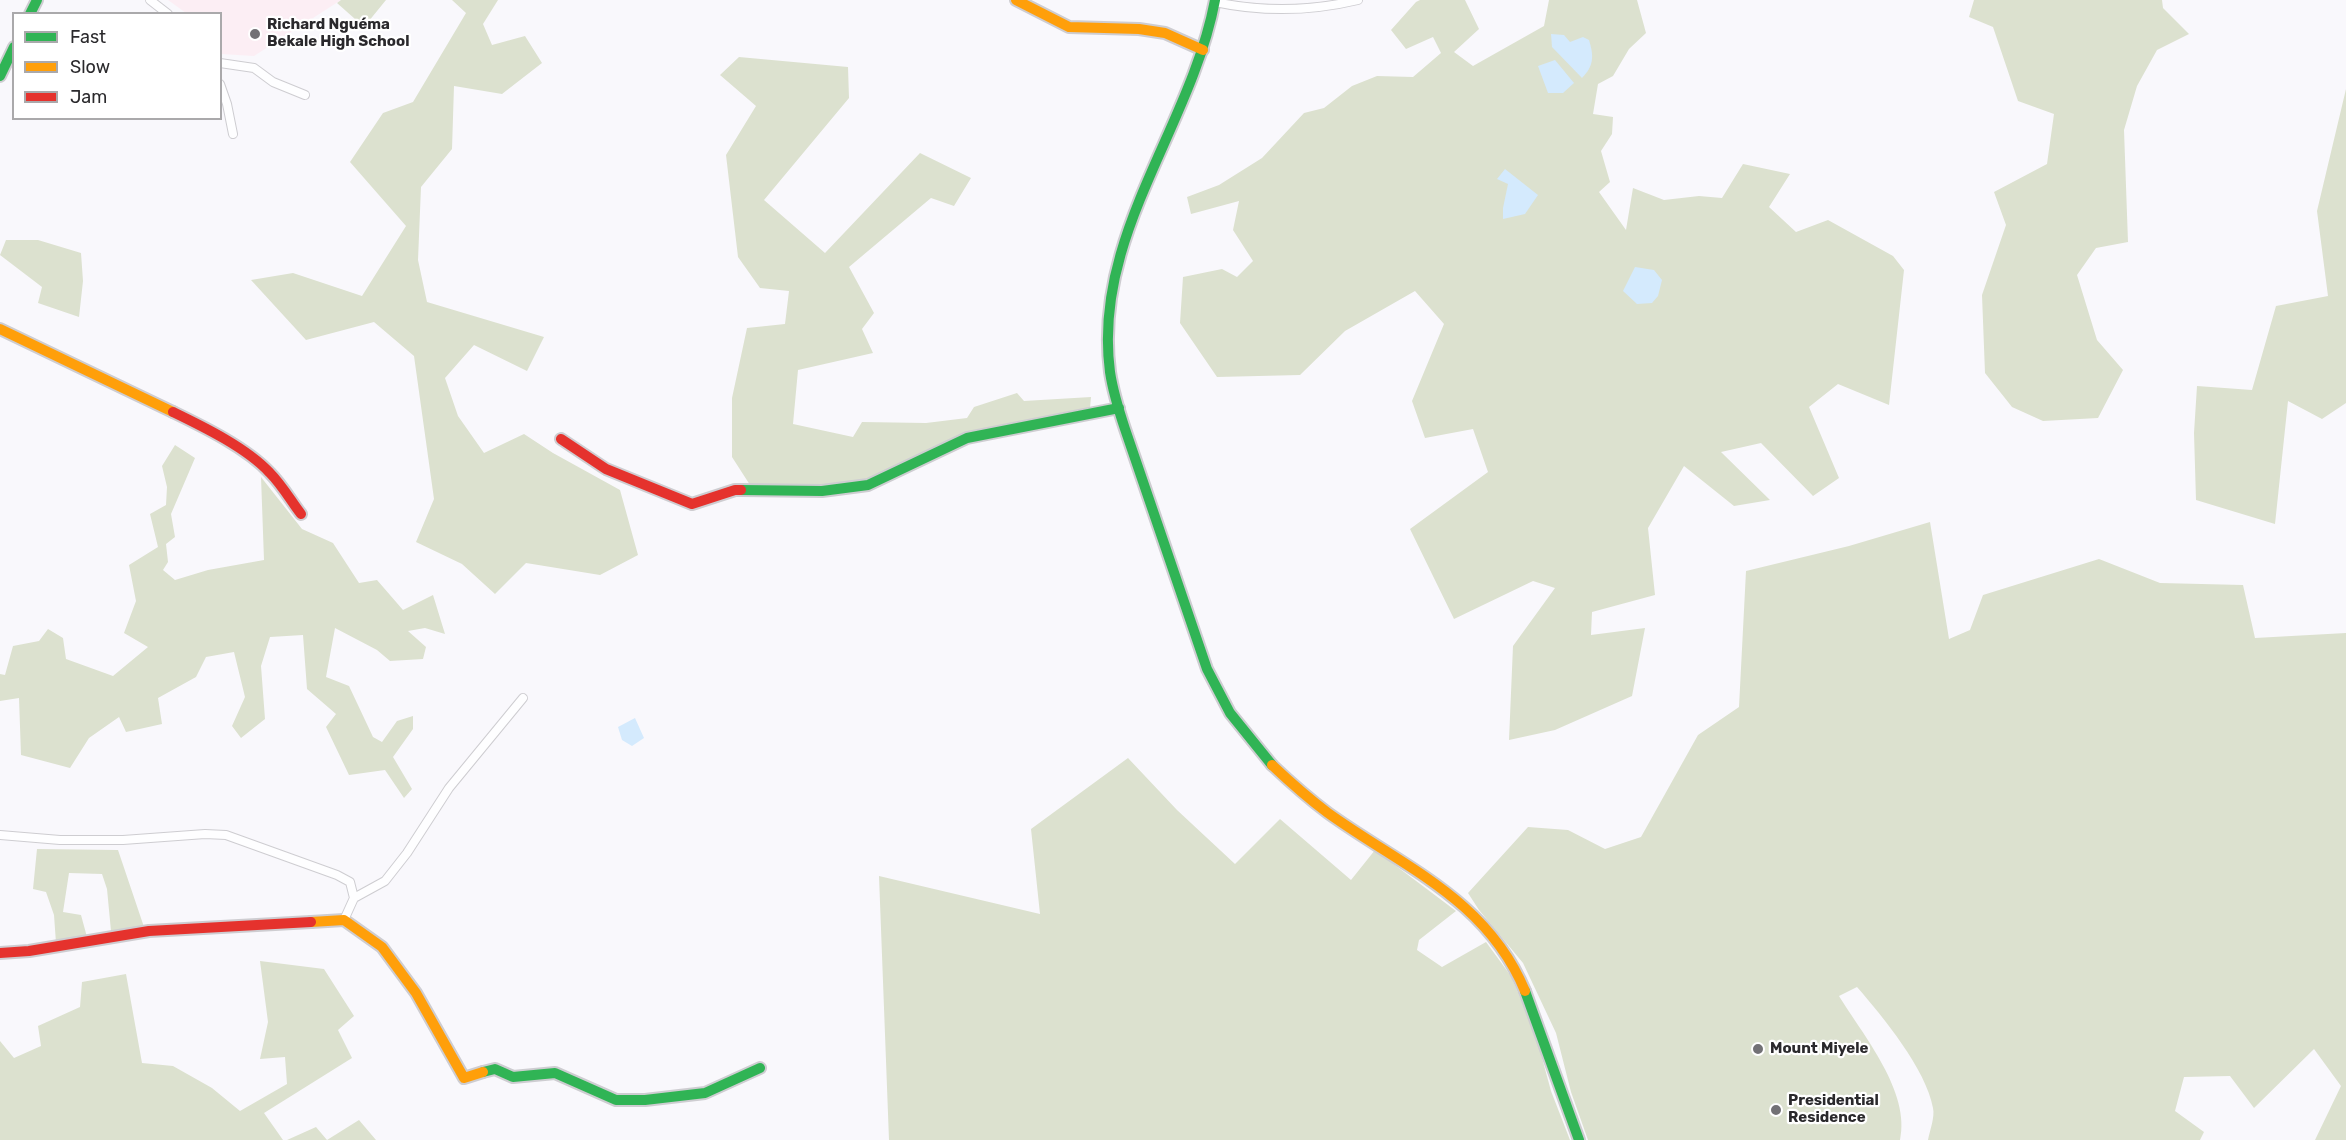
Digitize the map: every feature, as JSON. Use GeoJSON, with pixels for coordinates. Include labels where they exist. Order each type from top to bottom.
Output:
{"type":"FeatureCollection","features":[{"type":"Feature","properties":{"kind":"street"},"geometry":{"type":"LineString","coordinates":[[150,0],[165,12]]}},
{"type":"Feature","properties":{"kind":"street"},"geometry":{"type":"LineString","coordinates":[[1016,0],[1069,27],[1139,29],[1165,33],[1203,50]]}},
{"type":"Feature","properties":{"kind":"street"},"geometry":{"type":"LineString","coordinates":[[1358,0],[1338,5],[1297,9],[1238,7],[1215,1],[1203,50],[1118,255],[1111,288],[1110,369],[1119,408],[1209,674],[1223,701],[1238,725],[1282,774],[1304,794],[1333,816],[1454,896],[1496,939],[1526,989],[1538,1018],[1569,1118],[1579,1140]]}},
{"type":"Feature","properties":{"kind":"street"},"geometry":{"type":"LineString","coordinates":[[0,76],[12,51]]}},
{"type":"Feature","properties":{"kind":"street"},"geometry":{"type":"LineString","coordinates":[[222,63],[254,68],[273,82],[305,94]]}},
{"type":"Feature","properties":{"kind":"street"},"geometry":{"type":"LineString","coordinates":[[222,90],[233,134]]}},
{"type":"Feature","properties":{"kind":"street"},"geometry":{"type":"LineString","coordinates":[[0,329],[210,429],[270,474],[301,514]]}},
{"type":"Feature","properties":{"kind":"street"},"geometry":{"type":"LineString","coordinates":[[561,439],[606,469],[692,504],[735,490],[822,491],[868,485],[967,438],[1119,408]]}},
{"type":"Feature","properties":{"kind":"street"},"geometry":{"type":"LineString","coordinates":[[344,920],[354,898],[385,881],[407,853],[449,788],[523,698]]}},
{"type":"Feature","properties":{"kind":"street"},"geometry":{"type":"LineString","coordinates":[[0,835],[60,840],[123,840],[205,834],[226,835],[337,875],[350,882],[354,898]]}},
{"type":"Feature","properties":{"kind":"street"},"geometry":{"type":"LineString","coordinates":[[0,953],[30,951],[149,931],[344,920],[362,930],[382,947],[408,982],[464,1078],[495,1069],[513,1077],[555,1073],[616,1100],[645,1100],[705,1093],[760,1068]]}},
{"type":"Feature","properties":{"kind":"shaded area","name":"Richard Nguéma Bekale High School"},"geometry":{"type":"Polygon","coordinates":[[[168,0],[341,0],[254,56],[222,54],[222,12],[185,12],[168,0]]]}},
{"type":"Feature","properties":{"kind":"green space"},"geometry":{"type":"Polygon","coordinates":[[[341,0],[386,0],[364,27],[337,3],[341,0]]]}},
{"type":"Feature","properties":{"kind":"green space"},"geometry":{"type":"Polygon","coordinates":[[[452,0],[498,0],[483,24],[492,45],[525,36],[542,63],[502,94],[454,86],[452,149],[421,187],[418,260],[427,302],[544,337],[527,371],[474,345],[445,378],[458,416],[484,453],[524,434],[620,490],[638,555],[600,575],[526,563],[495,594],[462,564],[416,542],[434,499],[414,356],[374,322],[306,340],[251,280],[293,273],[362,296],[406,226],[350,162],[383,113],[413,102],[466,13],[452,0]]]}},
{"type":"Feature","properties":{"kind":"green space"},"geometry":{"type":"Polygon","coordinates":[[[1420,0],[1465,0],[1479,29],[1454,52],[1473,66],[1544,26],[1549,0],[1637,0],[1646,33],[1629,49],[1613,76],[1598,84],[1593,114],[1613,117],[1612,134],[1601,151],[1610,182],[1599,192],[1626,230],[1633,188],[1664,200],[1699,196],[1722,198],[1743,164],[1790,174],[1769,207],[1796,232],[1828,220],[1893,256],[1904,270],[1889,405],[1838,384],[1809,407],[1839,478],[1813,496],[1761,443],[1721,452],[1770,500],[1734,506],[1684,466],[1648,528],[1655,595],[1592,612],[1591,635],[1645,628],[1632,696],[1555,730],[1509,740],[1513,646],[1555,588],[1533,581],[1454,619],[1410,529],[1488,472],[1473,429],[1425,438],[1412,401],[1444,324],[1415,291],[1345,331],[1300,375],[1217,377],[1180,323],[1183,277],[1222,269],[1237,277],[1253,261],[1233,230],[1239,201],[1191,214],[1187,197],[1219,185],[1262,158],[1304,113],[1324,108],[1352,86],[1377,76],[1413,77],[1441,53],[1433,37],[1406,49],[1391,30],[1420,0]]]}},
{"type":"Feature","properties":{"kind":"green space"},"geometry":{"type":"Polygon","coordinates":[[[1974,0],[2162,0],[2163,8],[2189,34],[2157,50],[2137,86],[2124,130],[2128,242],[2096,248],[2077,275],[2097,340],[2123,370],[2098,418],[2043,421],[2012,407],[1985,373],[1982,295],[2006,225],[1994,192],[2047,164],[2054,114],[2018,101],[1993,27],[1969,17],[1974,0]]]}},
{"type":"Feature","properties":{"kind":"green space"},"geometry":{"type":"Polygon","coordinates":[[[739,57],[848,67],[849,98],[764,200],[825,253],[920,153],[971,178],[954,206],[931,198],[849,267],[874,313],[862,329],[873,353],[798,370],[793,424],[853,437],[862,422],[926,423],[967,418],[974,407],[1017,393],[1024,401],[1091,397],[1090,408],[966,433],[867,479],[818,486],[750,485],[732,457],[732,398],[747,328],[785,324],[789,291],[760,288],[738,257],[726,155],[756,106],[720,75],[739,57]]]}},
{"type":"Feature","properties":{"kind":"green space"},"geometry":{"type":"Polygon","coordinates":[[[2346,89],[2346,403],[2322,419],[2288,401],[2275,524],[2196,500],[2194,433],[2197,386],[2252,390],[2276,306],[2328,296],[2317,211],[2346,89]]]}},
{"type":"Feature","properties":{"kind":"green space"},"geometry":{"type":"Polygon","coordinates":[[[6,240],[38,240],[81,253],[83,281],[79,317],[38,303],[42,287],[0,255],[6,240]]]}},
{"type":"Feature","properties":{"kind":"green space"},"geometry":{"type":"Polygon","coordinates":[[[175,445],[195,458],[171,514],[175,537],[166,544],[168,562],[163,570],[175,580],[208,570],[264,560],[261,477],[302,529],[333,543],[359,583],[377,580],[403,610],[433,595],[445,634],[425,628],[408,631],[426,647],[423,659],[390,661],[377,650],[335,628],[326,677],[349,686],[373,737],[382,742],[397,721],[413,716],[413,729],[393,757],[412,789],[404,798],[385,770],[349,775],[326,727],[336,714],[307,689],[303,635],[270,637],[261,666],[265,719],[241,738],[232,726],[245,697],[234,652],[206,657],[196,677],[158,698],[162,724],[126,732],[119,717],[89,738],[70,768],[21,755],[19,698],[0,701],[0,674],[5,675],[13,646],[39,641],[48,629],[63,638],[66,659],[113,676],[148,647],[124,633],[136,601],[129,565],[158,547],[150,514],[166,505],[167,487],[162,466],[175,445]]]}},
{"type":"Feature","properties":{"kind":"green space"},"geometry":{"type":"Polygon","coordinates":[[[1930,522],[1949,639],[1970,630],[1983,595],[2099,559],[2160,583],[2243,585],[2255,638],[2346,633],[2346,1140],[2315,1140],[2341,1086],[2314,1049],[2254,1108],[2230,1076],[2184,1077],[2175,1111],[2204,1132],[2200,1140],[1928,1140],[1933,1112],[1929,1093],[1922,1077],[1891,1028],[1857,987],[1839,996],[1872,1046],[1892,1084],[1902,1122],[1900,1140],[1588,1140],[1571,1092],[1556,1033],[1523,963],[1479,910],[1468,893],[1528,827],[1568,830],[1605,849],[1641,837],[1698,735],[1739,707],[1746,571],[1849,546],[1930,522]]]}},
{"type":"Feature","properties":{"kind":"green space"},"geometry":{"type":"Polygon","coordinates":[[[1128,758],[1177,810],[1235,864],[1280,819],[1351,880],[1375,850],[1456,911],[1419,940],[1417,950],[1442,967],[1486,942],[1511,976],[1535,1032],[1551,1091],[1570,1140],[889,1140],[879,876],[1040,914],[1031,829],[1128,758]]]}},
{"type":"Feature","properties":{"kind":"green space"},"geometry":{"type":"Polygon","coordinates":[[[37,849],[118,850],[144,927],[111,931],[107,889],[102,874],[69,873],[63,912],[81,915],[87,937],[56,943],[54,915],[46,892],[33,889],[37,849]]]}},
{"type":"Feature","properties":{"kind":"green space"},"geometry":{"type":"Polygon","coordinates":[[[260,961],[324,969],[354,1016],[338,1030],[352,1058],[264,1113],[283,1140],[0,1140],[0,1041],[14,1058],[41,1046],[38,1026],[80,1007],[82,982],[126,974],[142,1063],[173,1066],[212,1088],[240,1111],[287,1084],[285,1057],[260,1059],[268,1022],[260,961]]]}},
{"type":"Feature","properties":{"kind":"green space"},"geometry":{"type":"Polygon","coordinates":[[[359,1120],[376,1140],[327,1140],[359,1120]]]}},
{"type":"Feature","properties":{"kind":"green space"},"geometry":{"type":"Polygon","coordinates":[[[316,1127],[327,1140],[287,1140],[316,1127]]]}},
{"type":"Feature","properties":{"kind":"water"},"geometry":{"type":"Polygon","coordinates":[[[1551,34],[1564,35],[1570,42],[1583,37],[1589,40],[1592,60],[1582,78],[1552,47],[1551,34]]]}},
{"type":"Feature","properties":{"kind":"water"},"geometry":{"type":"Polygon","coordinates":[[[1555,60],[1574,83],[1563,93],[1548,93],[1538,66],[1555,60]]]}},
{"type":"Feature","properties":{"kind":"water"},"geometry":{"type":"Polygon","coordinates":[[[1505,169],[1538,195],[1525,214],[1503,219],[1508,184],[1497,179],[1505,169]]]}},
{"type":"Feature","properties":{"kind":"water"},"geometry":{"type":"Polygon","coordinates":[[[1635,267],[1654,270],[1662,280],[1658,296],[1652,303],[1637,304],[1623,291],[1635,267]]]}},
{"type":"Feature","properties":{"kind":"water"},"geometry":{"type":"Polygon","coordinates":[[[635,718],[644,738],[632,746],[622,740],[618,727],[635,718]]]}},
{"type":"Feature","properties":{"kind":"traffic: fast"},"geometry":{"type":"LineString","coordinates":[[31,12],[37,0]]}},
{"type":"Feature","properties":{"kind":"traffic: fast"},"geometry":{"type":"LineString","coordinates":[[1215,0],[1203,47],[1129,228],[1115,274],[1108,322],[1110,372],[1123,422],[1207,669],[1230,713],[1272,765]]}},
{"type":"Feature","properties":{"kind":"traffic: fast"},"geometry":{"type":"LineString","coordinates":[[0,76],[12,51]]}},
{"type":"Feature","properties":{"kind":"traffic: fast"},"geometry":{"type":"LineString","coordinates":[[741,490],[822,491],[868,485],[967,438],[1119,408]]}},
{"type":"Feature","properties":{"kind":"traffic: fast"},"geometry":{"type":"LineString","coordinates":[[1525,991],[1579,1140]]}},
{"type":"Feature","properties":{"kind":"traffic: fast"},"geometry":{"type":"LineString","coordinates":[[483,1072],[495,1069],[513,1077],[555,1073],[616,1100],[645,1100],[705,1093],[760,1068]]}},
{"type":"Feature","properties":{"kind":"traffic: slow"},"geometry":{"type":"LineString","coordinates":[[1016,0],[1069,27],[1139,29],[1165,33],[1203,50]]}},
{"type":"Feature","properties":{"kind":"traffic: slow"},"geometry":{"type":"LineString","coordinates":[[0,329],[173,412]]}},
{"type":"Feature","properties":{"kind":"traffic: slow"},"geometry":{"type":"LineString","coordinates":[[1272,765],[1328,813],[1413,869],[1466,908],[1489,932],[1509,959],[1525,991]]}},
{"type":"Feature","properties":{"kind":"traffic: slow"},"geometry":{"type":"LineString","coordinates":[[311,922],[344,920],[382,947],[416,993],[464,1078],[483,1072]]}},
{"type":"Feature","properties":{"kind":"traffic: jam"},"geometry":{"type":"LineString","coordinates":[[173,412],[225,439],[249,455],[274,478],[301,514]]}},
{"type":"Feature","properties":{"kind":"traffic: jam"},"geometry":{"type":"LineString","coordinates":[[561,439],[606,469],[692,504],[741,490]]}},
{"type":"Feature","properties":{"kind":"traffic: jam"},"geometry":{"type":"LineString","coordinates":[[0,953],[29,951],[149,931],[311,922]]}},
{"type":"Feature","properties":{"kind":"place","name":"Richard Nguéma Bekale High School"},"geometry":{"type":"Point","coordinates":[255,34]}},
{"type":"Feature","properties":{"kind":"place","name":"Mount Miyele"},"geometry":{"type":"Point","coordinates":[1758,1049]}},
{"type":"Feature","properties":{"kind":"place","name":"Presidential Residence"},"geometry":{"type":"Point","coordinates":[1776,1110]}}]}
